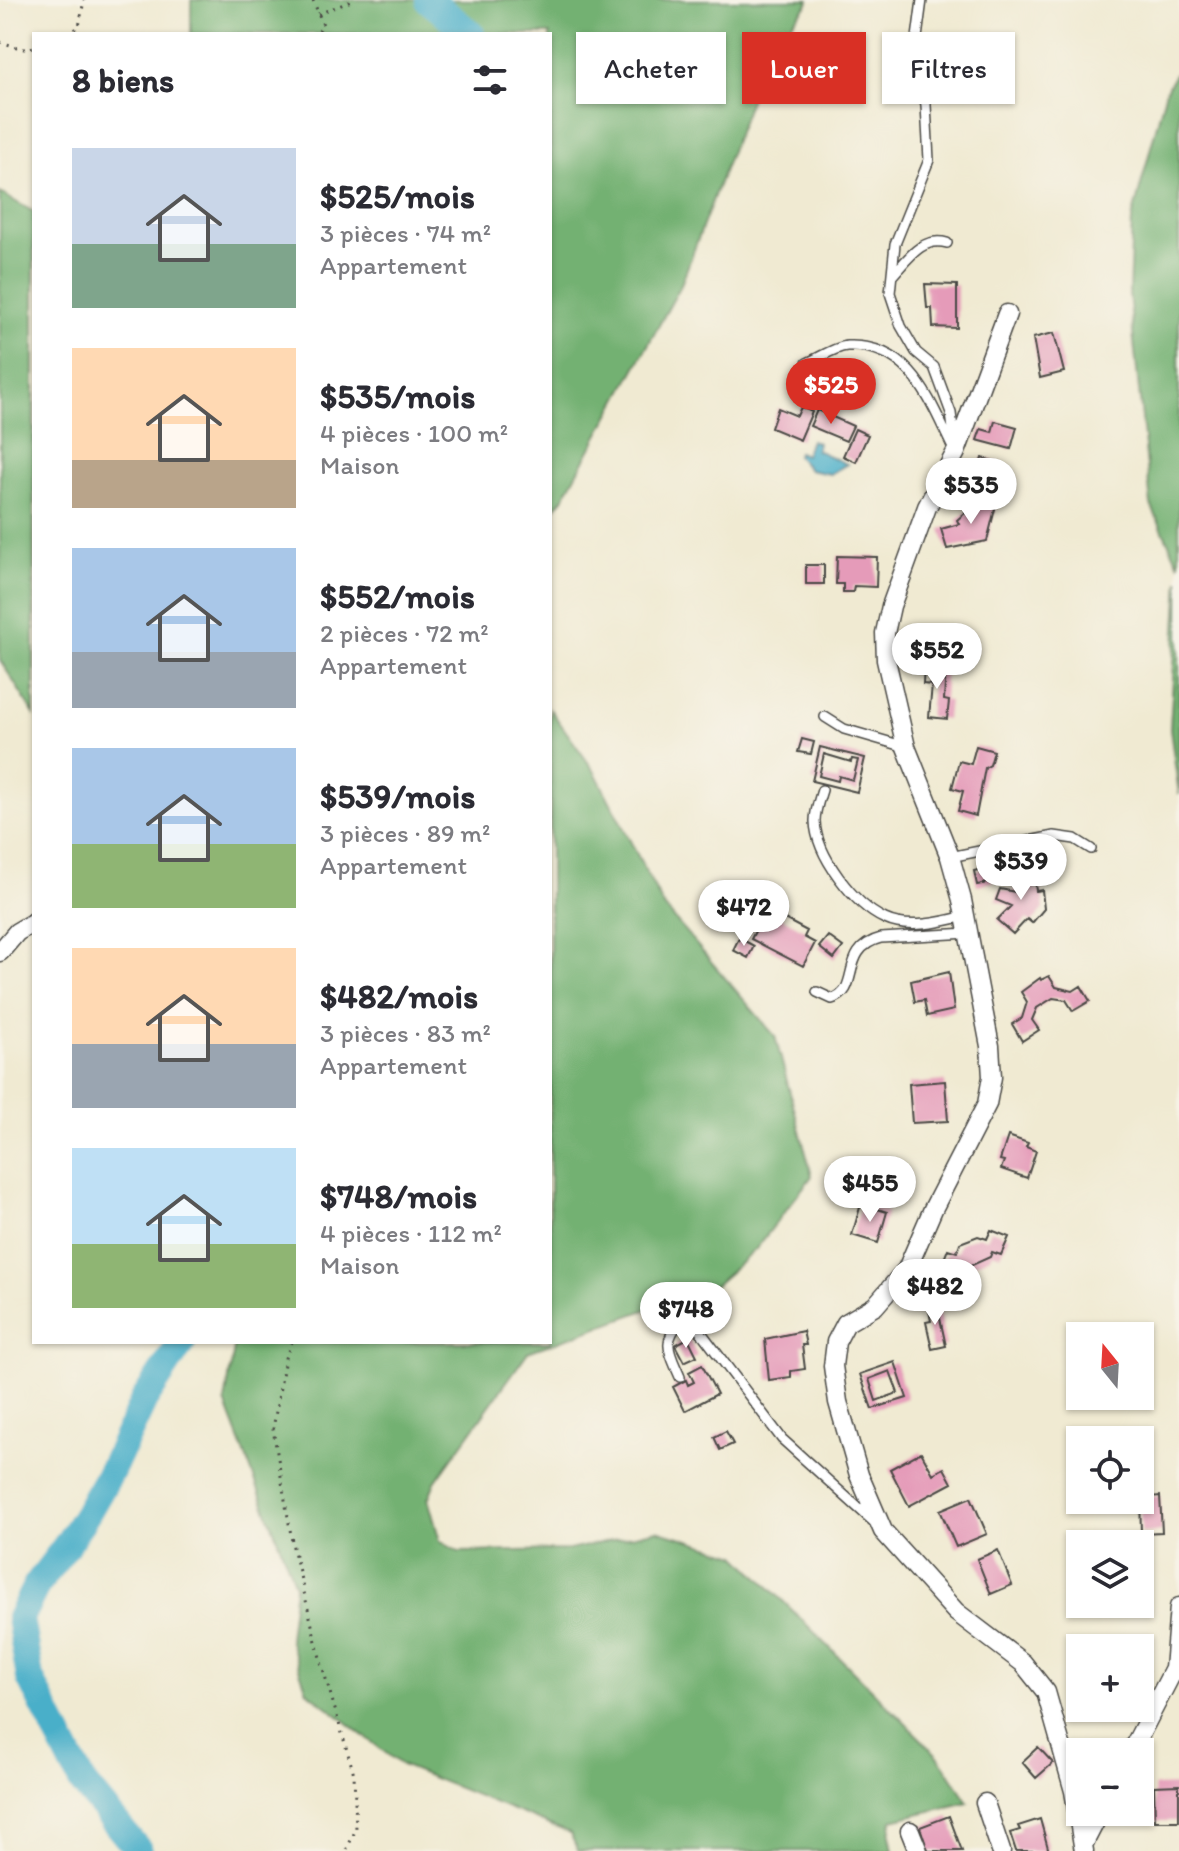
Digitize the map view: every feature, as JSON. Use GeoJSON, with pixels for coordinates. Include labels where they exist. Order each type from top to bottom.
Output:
{"type":"FeatureCollection","features":[{"type":"Feature","properties":{"kind":"street"},"geometry":{"type":"LineString","coordinates":[[1007,314],[956,452],[927,507],[891,606],[885,633],[886,660],[906,747],[950,857],[967,924],[990,1046],[992,1077],[987,1104],[933,1209],[907,1269],[875,1306],[846,1323],[836,1342],[833,1366],[838,1402],[859,1475],[883,1531],[956,1612],[1023,1663],[1046,1692],[1074,1791],[1084,1848]]}},
{"type":"Feature","properties":{"kind":"street"},"geometry":{"type":"LineString","coordinates":[[0,952],[17,932],[32,923]]}},
{"type":"Feature","properties":{"kind":"street"},"geometry":{"type":"LineString","coordinates":[[1138,1738],[1174,1669],[1179,1607]]}},
{"type":"Feature","properties":{"kind":"street"},"geometry":{"type":"LineString","coordinates":[[985,1803],[1001,1851]]}},
{"type":"Feature","properties":{"kind":"street"},"geometry":{"type":"LineString","coordinates":[[1084,1848],[1094,1826]]}},
{"type":"Feature","properties":{"kind":"street"},"geometry":{"type":"LineString","coordinates":[[910,1831],[918,1851]]}},
{"type":"Feature","properties":{"kind":"lane"},"geometry":{"type":"LineString","coordinates":[[922,0],[915,53],[926,105],[929,160],[895,244],[890,293],[901,326],[916,352],[934,367],[951,413],[956,452]]}},
{"type":"Feature","properties":{"kind":"lane"},"geometry":{"type":"LineString","coordinates":[[892,276],[926,242],[938,240],[947,243]]}},
{"type":"Feature","properties":{"kind":"lane"},"geometry":{"type":"LineString","coordinates":[[807,363],[844,346],[878,349],[904,363],[923,389],[956,452]]}},
{"type":"Feature","properties":{"kind":"lane"},"geometry":{"type":"LineString","coordinates":[[825,717],[844,729],[906,747]]}},
{"type":"Feature","properties":{"kind":"lane"},"geometry":{"type":"LineString","coordinates":[[822,790],[815,819],[818,838],[835,872],[863,903],[884,919],[894,922],[967,924]]}},
{"type":"Feature","properties":{"kind":"lane"},"geometry":{"type":"LineString","coordinates":[[950,857],[1054,836],[1075,839],[1091,849]]}},
{"type":"Feature","properties":{"kind":"lane"},"geometry":{"type":"LineString","coordinates":[[817,992],[832,999],[840,997],[846,990],[859,949],[868,941],[967,924]]}},
{"type":"Feature","properties":{"kind":"lane"},"geometry":{"type":"LineString","coordinates":[[680,1377],[667,1346],[672,1330],[680,1322],[694,1323],[782,1439],[883,1531]]}},
{"type":"Feature","properties":{"kind":"path"},"geometry":{"type":"LineString","coordinates":[[71,32],[79,27],[84,0]]}},
{"type":"Feature","properties":{"kind":"path"},"geometry":{"type":"LineString","coordinates":[[313,0],[323,25],[318,32]]}},
{"type":"Feature","properties":{"kind":"path"},"geometry":{"type":"LineString","coordinates":[[318,14],[354,0]]}},
{"type":"Feature","properties":{"kind":"path"},"geometry":{"type":"LineString","coordinates":[[0,42],[24,49],[32,47]]}},
{"type":"Feature","properties":{"kind":"path"},"geometry":{"type":"LineString","coordinates":[[291,1344],[285,1358],[273,1429],[293,1547],[321,1662],[354,1774],[356,1829],[346,1851]]}},
{"type":"Feature","properties":{"kind":"green space"},"geometry":{"type":"Polygon","coordinates":[[[191,0],[809,0],[785,32],[742,32],[742,104],[749,104],[680,287],[563,499],[552,511],[552,32],[191,32],[191,0]]]}},
{"type":"Feature","properties":{"kind":"green space"},"geometry":{"type":"Polygon","coordinates":[[[1179,67],[1179,565],[1151,505],[1129,294],[1132,219],[1166,90],[1179,67]]]}},
{"type":"Feature","properties":{"kind":"green space"},"geometry":{"type":"Polygon","coordinates":[[[0,193],[32,211],[32,711],[0,660],[0,193]]]}},
{"type":"Feature","properties":{"kind":"green space"},"geometry":{"type":"Polygon","coordinates":[[[1179,580],[1179,794],[1170,729],[1179,580]]]}},
{"type":"Feature","properties":{"kind":"green space"},"geometry":{"type":"Polygon","coordinates":[[[552,712],[595,772],[664,907],[775,1036],[812,1176],[756,1249],[715,1285],[552,1343],[552,712]]]}},
{"type":"Feature","properties":{"kind":"green space"},"geometry":{"type":"Polygon","coordinates":[[[235,1344],[550,1344],[528,1352],[435,1482],[428,1499],[440,1541],[459,1552],[569,1550],[657,1530],[737,1555],[938,1756],[968,1802],[892,1820],[890,1835],[893,1851],[578,1851],[570,1833],[401,1765],[307,1691],[289,1639],[295,1585],[225,1402],[235,1344]]]}},
{"type":"Feature","properties":{"kind":"water"},"geometry":{"type":"Polygon","coordinates":[[[811,440],[818,443],[816,450],[847,464],[830,474],[809,470],[797,456],[798,452],[805,455],[811,440]]]}},
{"type":"Feature","properties":{"kind":"building"},"geometry":{"type":"Polygon","coordinates":[[[925,284],[957,285],[957,328],[933,327],[932,308],[927,308],[925,284]]]}},
{"type":"Feature","properties":{"kind":"building"},"geometry":{"type":"Polygon","coordinates":[[[1054,333],[1064,372],[1040,378],[1033,338],[1054,333]]]}},
{"type":"Feature","properties":{"kind":"building"},"geometry":{"type":"Polygon","coordinates":[[[801,407],[812,412],[800,440],[771,428],[778,408],[797,416],[801,407]]]}},
{"type":"Feature","properties":{"kind":"building"},"geometry":{"type":"Polygon","coordinates":[[[817,410],[853,426],[846,441],[810,426],[817,410]]]}},
{"type":"Feature","properties":{"kind":"building"},"geometry":{"type":"Polygon","coordinates":[[[995,421],[1017,427],[1011,449],[977,440],[981,429],[992,432],[995,421]]]}},
{"type":"Feature","properties":{"kind":"building"},"geometry":{"type":"Polygon","coordinates":[[[855,429],[868,435],[856,462],[843,456],[855,429]]]}},
{"type":"Feature","properties":{"kind":"building"},"geometry":{"type":"Polygon","coordinates":[[[982,458],[1004,464],[999,481],[977,475],[982,458]]]}},
{"type":"Feature","properties":{"kind":"building"},"geometry":{"type":"Polygon","coordinates":[[[973,498],[996,505],[987,541],[947,549],[941,529],[959,524],[957,520],[968,514],[973,498]]]}},
{"type":"Feature","properties":{"kind":"building"},"geometry":{"type":"Polygon","coordinates":[[[837,556],[877,557],[876,587],[854,586],[853,592],[843,592],[843,584],[836,584],[837,556]]]}},
{"type":"Feature","properties":{"kind":"building"},"geometry":{"type":"Polygon","coordinates":[[[806,565],[824,565],[824,584],[806,584],[806,565]]]}},
{"type":"Feature","properties":{"kind":"building"},"geometry":{"type":"Polygon","coordinates":[[[924,665],[946,667],[944,700],[949,701],[947,719],[929,717],[932,685],[923,684],[924,665]]]}},
{"type":"Feature","properties":{"kind":"building"},"geometry":{"type":"Polygon","coordinates":[[[802,739],[814,742],[811,754],[798,752],[802,739]]]}},
{"type":"Feature","properties":{"kind":"building"},"geometry":{"type":"Polygon","coordinates":[[[976,746],[994,751],[990,765],[985,768],[976,816],[958,811],[963,791],[952,788],[959,761],[971,764],[976,746]]]}},
{"type":"Feature","properties":{"kind":"building"},"geometry":{"type":"Polygon","coordinates":[[[820,747],[865,758],[857,792],[812,781],[820,747]],[[824,754],[819,776],[838,781],[839,776],[853,780],[858,760],[852,759],[851,762],[824,754]]]}},
{"type":"Feature","properties":{"kind":"building"},"geometry":{"type":"Polygon","coordinates":[[[990,867],[993,882],[977,885],[974,871],[990,867]]]}},
{"type":"Feature","properties":{"kind":"building"},"geometry":{"type":"Polygon","coordinates":[[[1033,870],[1036,891],[1042,890],[1044,909],[1032,923],[1027,919],[1013,934],[997,920],[1011,906],[996,900],[1000,889],[1015,892],[1012,873],[1033,870]]]}},
{"type":"Feature","properties":{"kind":"building"},"geometry":{"type":"Polygon","coordinates":[[[777,915],[807,931],[804,937],[815,943],[803,966],[751,939],[763,916],[774,921],[777,915]]]}},
{"type":"Feature","properties":{"kind":"building"},"geometry":{"type":"Polygon","coordinates":[[[828,936],[843,947],[834,959],[819,947],[828,936]]]}},
{"type":"Feature","properties":{"kind":"building"},"geometry":{"type":"Polygon","coordinates":[[[739,938],[754,946],[748,958],[733,950],[739,938]]]}},
{"type":"Feature","properties":{"kind":"building"},"geometry":{"type":"Polygon","coordinates":[[[949,972],[954,1010],[927,1016],[924,1000],[915,1002],[911,981],[949,972]]]}},
{"type":"Feature","properties":{"kind":"building"},"geometry":{"type":"Polygon","coordinates":[[[1049,976],[1056,987],[1073,991],[1081,986],[1090,1001],[1073,1011],[1066,1000],[1053,998],[1037,1008],[1032,1020],[1039,1030],[1022,1041],[1012,1024],[1022,1018],[1027,1002],[1021,992],[1040,978],[1049,976]]]}},
{"type":"Feature","properties":{"kind":"building"},"geometry":{"type":"Polygon","coordinates":[[[945,1081],[948,1121],[912,1123],[909,1084],[945,1081]]]}},
{"type":"Feature","properties":{"kind":"building"},"geometry":{"type":"Polygon","coordinates":[[[1008,1136],[1028,1143],[1026,1147],[1036,1151],[1027,1178],[1001,1169],[1004,1161],[1000,1160],[1008,1136]]]}},
{"type":"Feature","properties":{"kind":"building"},"geometry":{"type":"Polygon","coordinates":[[[861,1204],[887,1212],[878,1243],[852,1235],[861,1204]]]}},
{"type":"Feature","properties":{"kind":"building"},"geometry":{"type":"Polygon","coordinates":[[[991,1230],[1009,1237],[1001,1255],[992,1252],[990,1257],[968,1267],[963,1265],[960,1274],[941,1267],[948,1249],[957,1252],[960,1243],[978,1236],[987,1239],[991,1230]]]}},
{"type":"Feature","properties":{"kind":"building"},"geometry":{"type":"Polygon","coordinates":[[[936,1300],[946,1346],[932,1349],[926,1322],[931,1321],[927,1301],[936,1300]]]}},
{"type":"Feature","properties":{"kind":"building"},"geometry":{"type":"Polygon","coordinates":[[[803,1331],[805,1369],[791,1371],[791,1377],[769,1380],[765,1339],[803,1331]]]}},
{"type":"Feature","properties":{"kind":"building"},"geometry":{"type":"Polygon","coordinates":[[[688,1338],[697,1356],[684,1362],[675,1345],[688,1338]]]}},
{"type":"Feature","properties":{"kind":"building"},"geometry":{"type":"Polygon","coordinates":[[[895,1362],[907,1398],[872,1409],[860,1374],[895,1362]],[[890,1371],[869,1379],[876,1401],[898,1393],[890,1371]]]}},
{"type":"Feature","properties":{"kind":"building"},"geometry":{"type":"Polygon","coordinates":[[[702,1365],[717,1394],[685,1411],[673,1387],[686,1380],[688,1385],[694,1382],[689,1372],[702,1365]]]}},
{"type":"Feature","properties":{"kind":"building"},"geometry":{"type":"Polygon","coordinates":[[[726,1431],[733,1444],[720,1450],[714,1437],[726,1431]]]}},
{"type":"Feature","properties":{"kind":"building"},"geometry":{"type":"Polygon","coordinates":[[[921,1452],[933,1474],[944,1468],[952,1483],[909,1506],[890,1469],[921,1452]]]}},
{"type":"Feature","properties":{"kind":"building"},"geometry":{"type":"Polygon","coordinates":[[[1160,1496],[1162,1532],[1141,1530],[1140,1514],[1154,1514],[1154,1497],[1160,1496]]]}},
{"type":"Feature","properties":{"kind":"building"},"geometry":{"type":"Polygon","coordinates":[[[971,1497],[987,1534],[956,1547],[940,1510],[971,1497]]]}},
{"type":"Feature","properties":{"kind":"building"},"geometry":{"type":"Polygon","coordinates":[[[998,1550],[1012,1585],[991,1594],[977,1559],[998,1550]]]}},
{"type":"Feature","properties":{"kind":"building"},"geometry":{"type":"Polygon","coordinates":[[[1038,1747],[1053,1763],[1036,1778],[1022,1762],[1038,1747]]]}},
{"type":"Feature","properties":{"kind":"building"},"geometry":{"type":"Polygon","coordinates":[[[1179,1785],[1179,1821],[1155,1821],[1154,1786],[1179,1785]]]}},
{"type":"Feature","properties":{"kind":"building"},"geometry":{"type":"Polygon","coordinates":[[[949,1816],[962,1851],[928,1851],[920,1827],[949,1816]]]}},
{"type":"Feature","properties":{"kind":"building"},"geometry":{"type":"Polygon","coordinates":[[[1040,1819],[1048,1848],[1046,1851],[1016,1851],[1010,1833],[1020,1830],[1018,1826],[1040,1819]]]}},
{"type":"Feature","properties":{"kind":"waterway"},"geometry":{"type":"LineString","coordinates":[[429,0],[469,32]]}},
{"type":"Feature","properties":{"kind":"waterway"},"geometry":{"type":"LineString","coordinates":[[139,1851],[82,1782],[30,1678],[20,1618],[36,1586],[87,1513],[110,1473],[144,1400],[181,1344]]}}]}
